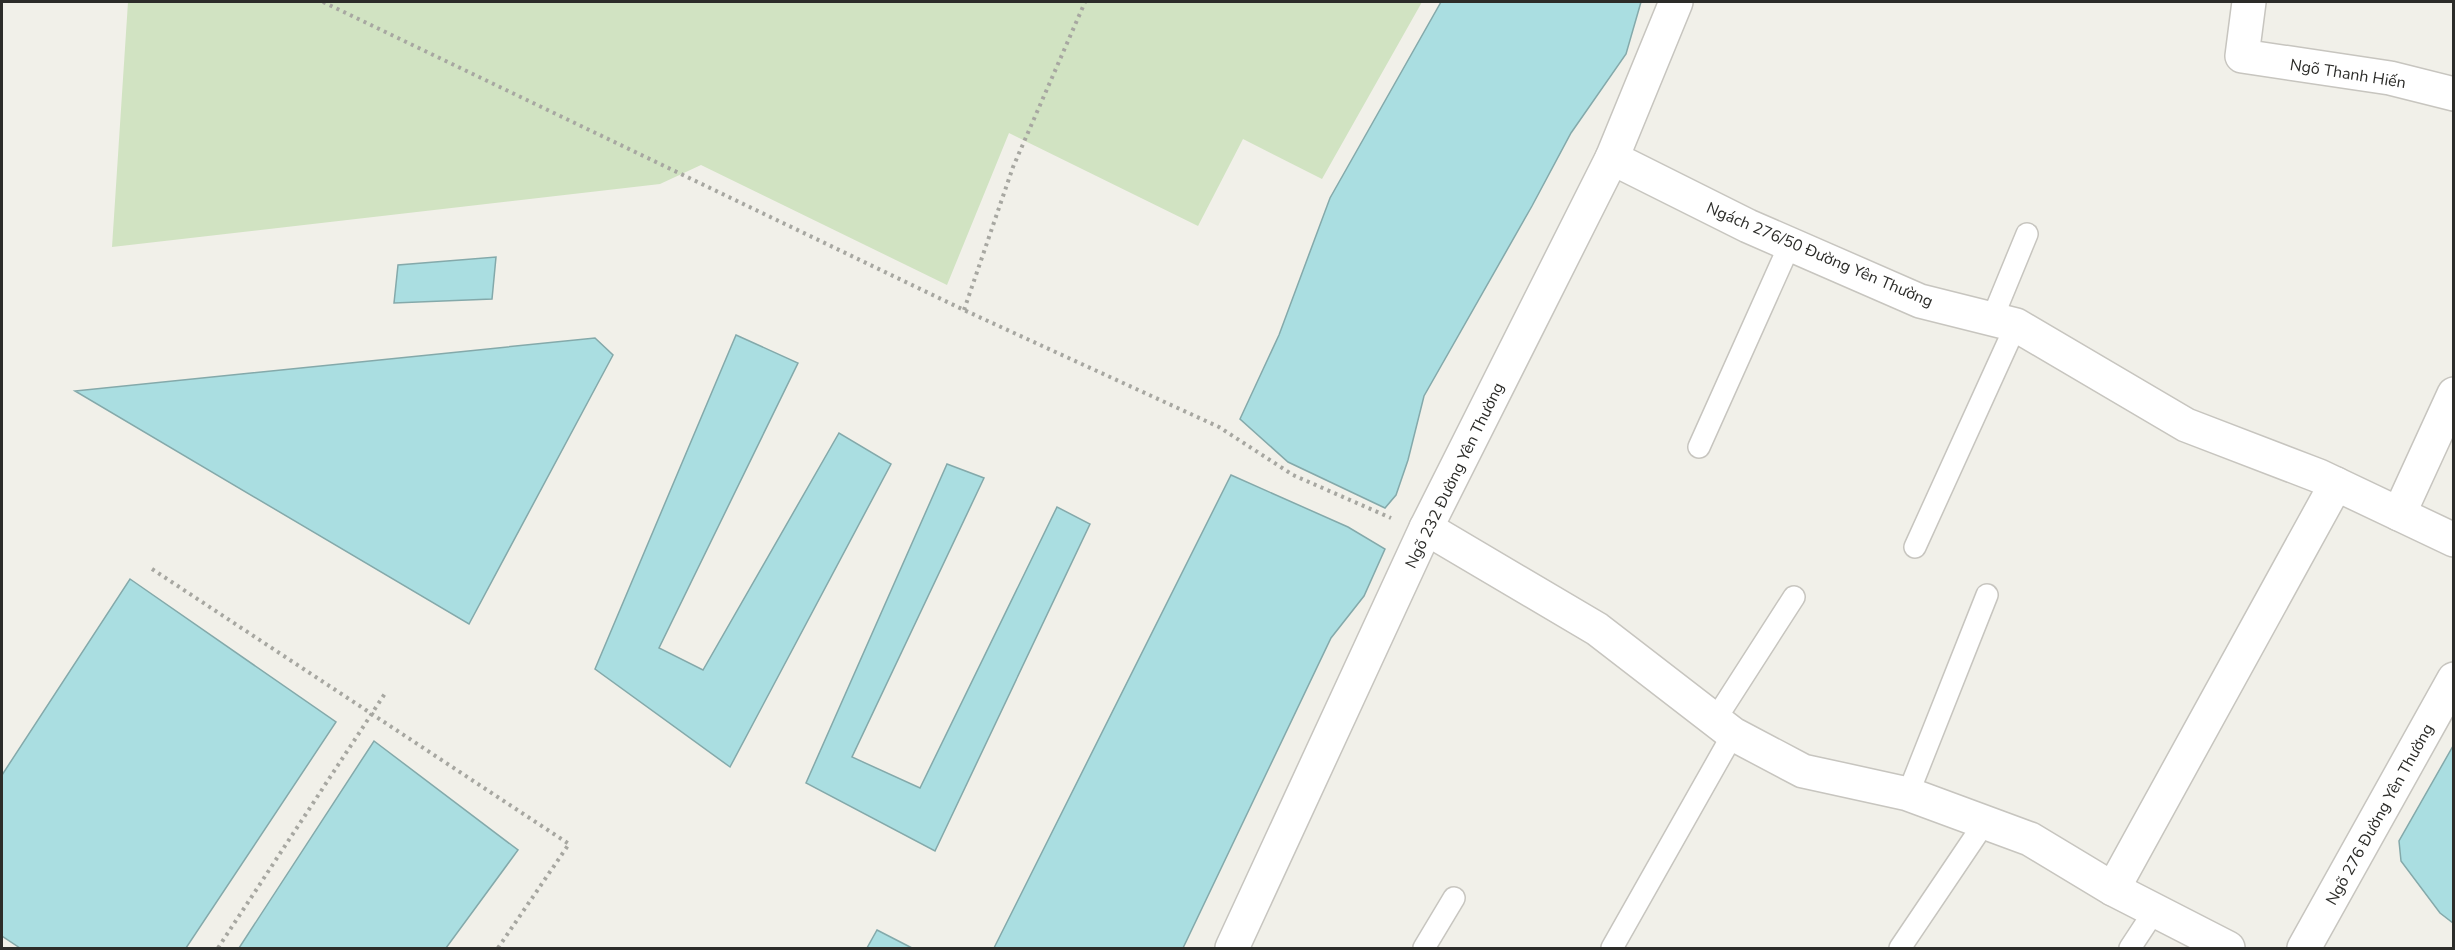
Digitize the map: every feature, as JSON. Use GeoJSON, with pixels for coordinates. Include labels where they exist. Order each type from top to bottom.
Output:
{"type":"FeatureCollection","features":[{"type":"Feature","properties":{"kind":"street","name":"Ngõ 232 Đường Yên Thường"},"geometry":{"type":"LineString","coordinates":[[1232,948],[1426,528],[1612,158],[1676,2]]}},
{"type":"Feature","properties":{"kind":"street","name":"Ngõ Thanh Hiến"},"geometry":{"type":"LineString","coordinates":[[2249,2],[2242,56],[2390,78],[2454,94]]}},
{"type":"Feature","properties":{"kind":"street","name":"Ngách 276/50 Đường Yên Thường"},"geometry":{"type":"LineString","coordinates":[[1612,158],[1748,226],[1920,301],[2004,322],[2186,425],[2319,476],[2454,540]]}},
{"type":"Feature","properties":{"kind":"street"},"geometry":{"type":"LineString","coordinates":[[2399,514],[2454,394]]}},
{"type":"Feature","properties":{"kind":"street"},"geometry":{"type":"LineString","coordinates":[[2113,889],[2336,484]]}},
{"type":"Feature","properties":{"kind":"street"},"geometry":{"type":"LineString","coordinates":[[1426,528],[1597,629],[1724,727],[1803,771],[1908,794],[2030,839],[2113,889],[2228,948]]}},
{"type":"Feature","properties":{"kind":"street","name":"Ngõ 276 Đường Yên Thường"},"geometry":{"type":"LineString","coordinates":[[2304,948],[2454,679]]}},
{"type":"Feature","properties":{"kind":"lane"},"geometry":{"type":"LineString","coordinates":[[1916,547],[2004,322],[2027,234]]}},
{"type":"Feature","properties":{"kind":"lane"},"geometry":{"type":"LineString","coordinates":[[1699,447],[1790,244]]}},
{"type":"Feature","properties":{"kind":"lane"},"geometry":{"type":"LineString","coordinates":[[1908,794],[1987,595]]}},
{"type":"Feature","properties":{"kind":"lane"},"geometry":{"type":"LineString","coordinates":[[1612,948],[1724,727],[1794,597]]}},
{"type":"Feature","properties":{"kind":"lane"},"geometry":{"type":"LineString","coordinates":[[1900,948],[1985,822]]}},
{"type":"Feature","properties":{"kind":"lane"},"geometry":{"type":"LineString","coordinates":[[1424,948],[1454,898]]}},
{"type":"Feature","properties":{"kind":"lane"},"geometry":{"type":"LineString","coordinates":[[2130,948],[2155,910]]}},
{"type":"Feature","properties":{"kind":"path"},"geometry":{"type":"LineString","coordinates":[[323,2],[963,310],[1219,427],[1293,475],[1396,520],[1426,528]]}},
{"type":"Feature","properties":{"kind":"path"},"geometry":{"type":"LineString","coordinates":[[963,310],[1013,167],[1085,2]]}},
{"type":"Feature","properties":{"kind":"path"},"geometry":{"type":"LineString","coordinates":[[152,569],[569,844],[498,948]]}},
{"type":"Feature","properties":{"kind":"path"},"geometry":{"type":"LineString","coordinates":[[218,948],[386,692]]}},
{"type":"Feature","properties":{"kind":"green space"},"geometry":{"type":"Polygon","coordinates":[[[128,2],[1422,2],[1322,179],[1243,139],[1198,226],[1009,133],[947,285],[701,165],[660,184],[112,247],[128,2]]]}},
{"type":"Feature","properties":{"kind":"water"},"geometry":{"type":"Polygon","coordinates":[[[1441,2],[1641,2],[1626,54],[1571,133],[1424,396],[1408,460],[1396,495],[1385,508],[1288,462],[1240,419],[1279,335],[1330,198],[1441,2]]]}},
{"type":"Feature","properties":{"kind":"water"},"geometry":{"type":"Polygon","coordinates":[[[496,257],[492,299],[394,303],[398,265],[496,257]]]}},
{"type":"Feature","properties":{"kind":"water"},"geometry":{"type":"Polygon","coordinates":[[[736,335],[798,363],[659,648],[703,670],[839,433],[891,464],[730,767],[595,669],[736,335]]]}},
{"type":"Feature","properties":{"kind":"water"},"geometry":{"type":"Polygon","coordinates":[[[595,338],[613,355],[469,624],[75,391],[595,338]]]}},
{"type":"Feature","properties":{"kind":"water"},"geometry":{"type":"Polygon","coordinates":[[[947,464],[984,478],[852,757],[920,788],[1057,507],[1090,524],[935,851],[806,783],[947,464]]]}},
{"type":"Feature","properties":{"kind":"water"},"geometry":{"type":"Polygon","coordinates":[[[1231,475],[1348,527],[1385,549],[1364,596],[1331,638],[1183,948],[994,948],[1231,475]]]}},
{"type":"Feature","properties":{"kind":"water"},"geometry":{"type":"Polygon","coordinates":[[[130,579],[336,722],[186,948],[20,948],[2,936],[2,775],[130,579]]]}},
{"type":"Feature","properties":{"kind":"water"},"geometry":{"type":"Polygon","coordinates":[[[374,741],[518,850],[446,948],[239,948],[374,741]]]}},
{"type":"Feature","properties":{"kind":"water"},"geometry":{"type":"Polygon","coordinates":[[[2453,746],[2453,923],[2440,913],[2401,861],[2399,841],[2453,746]]]}},
{"type":"Feature","properties":{"kind":"water"},"geometry":{"type":"Polygon","coordinates":[[[877,930],[912,948],[867,948],[877,930]]]}}]}
